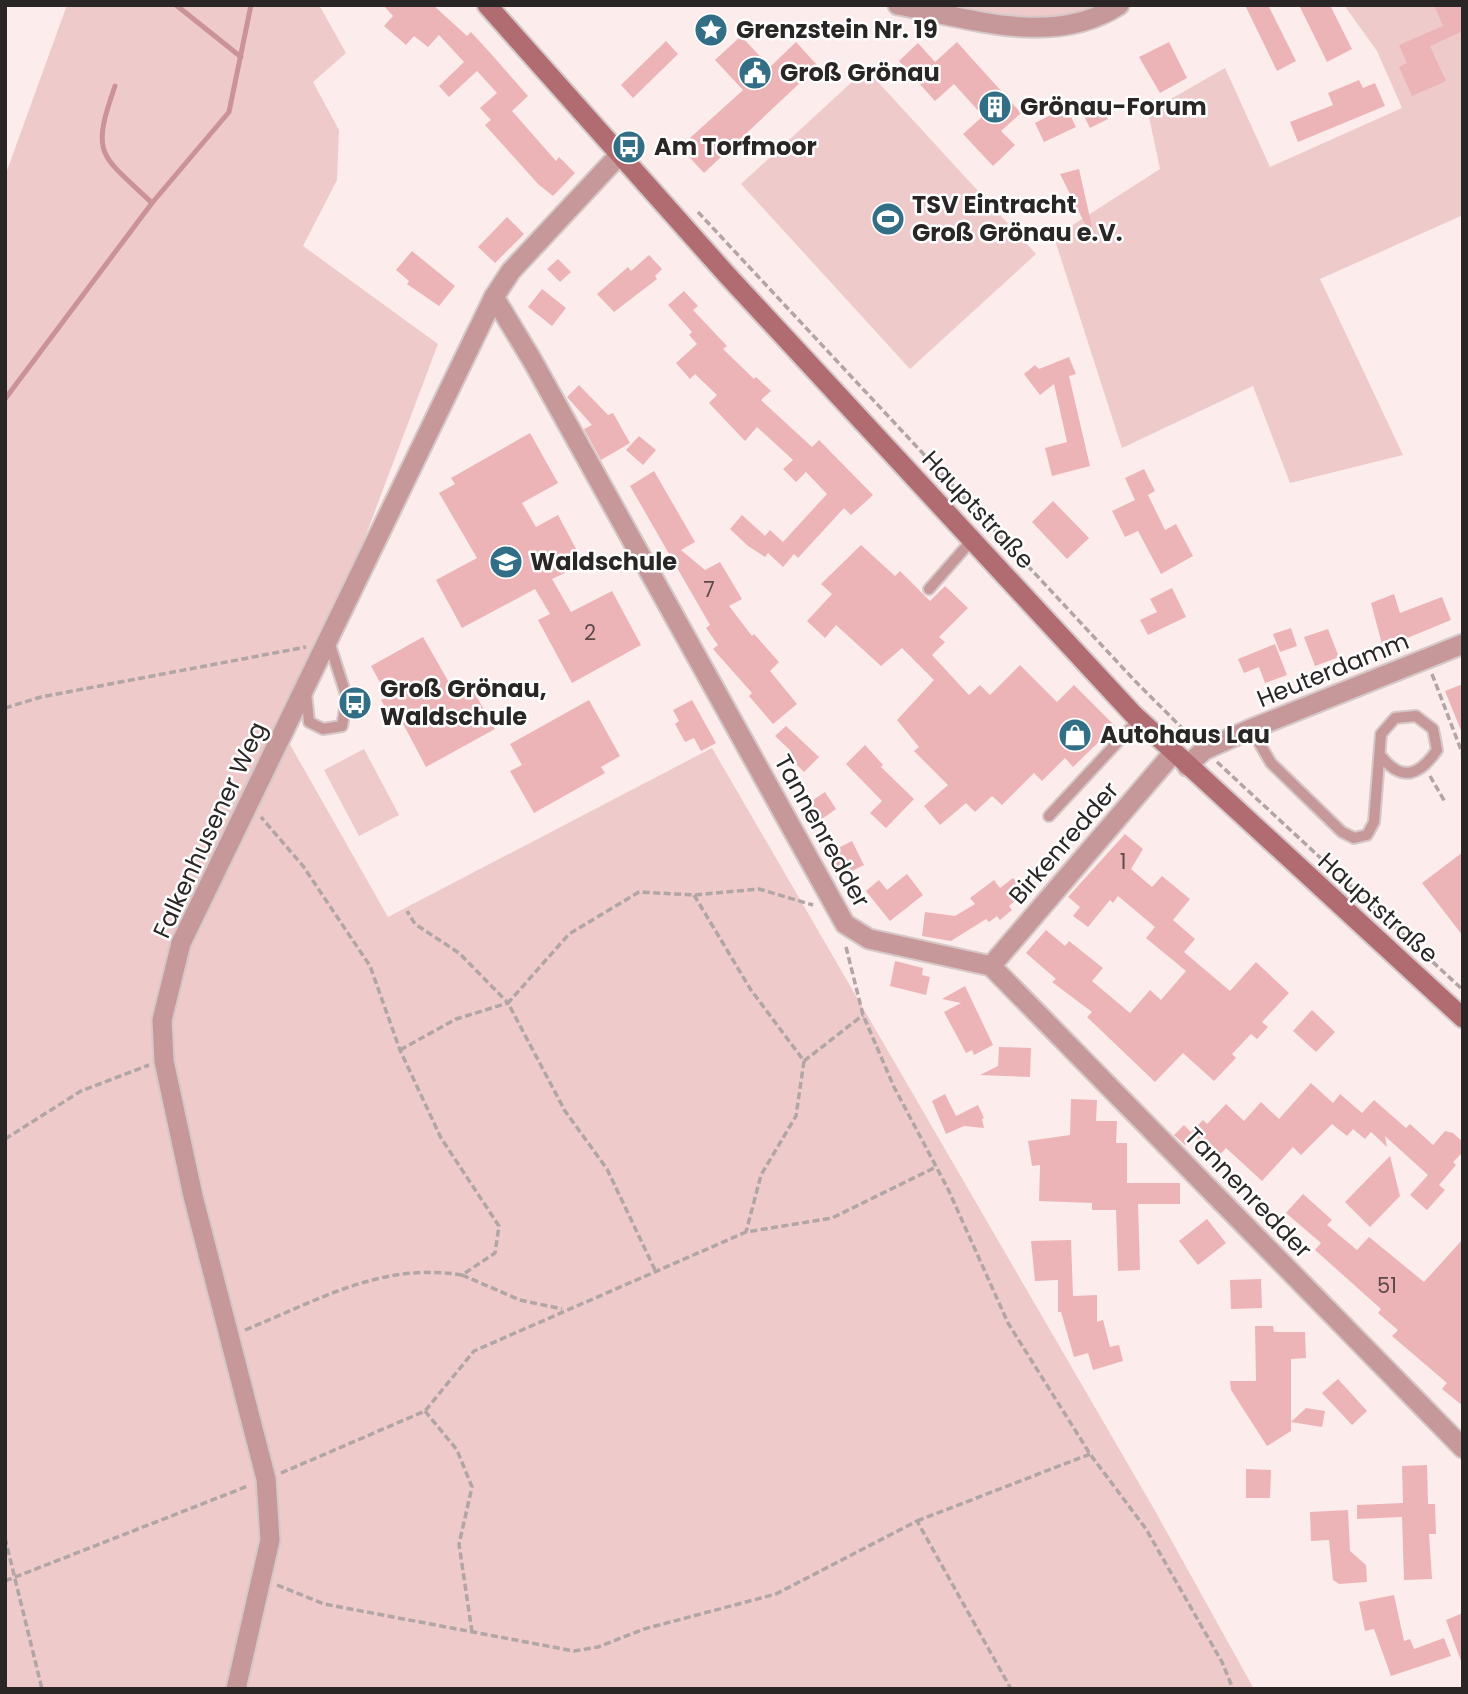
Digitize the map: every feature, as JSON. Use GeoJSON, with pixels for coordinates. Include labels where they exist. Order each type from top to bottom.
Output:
{"type":"FeatureCollection","features":[{"type":"Feature","properties":{"kind":"main road","name":"Hauptstraße"},"geometry":{"type":"LineString","coordinates":[[487,5],[727,275],[1139,719],[1463,1018]]}},
{"type":"Feature","properties":{"kind":"street"},"geometry":{"type":"LineString","coordinates":[[898,5],[1023,27],[1052,28],[1089,22],[1119,5]]}},
{"type":"Feature","properties":{"kind":"street","name":"Falkenhusener Weg"},"geometry":{"type":"LineString","coordinates":[[236,1689],[270,1540],[266,1479],[193,1196],[164,1060],[162,1020],[181,943],[329,642],[458,365],[494,297],[511,271],[621,153]]}},
{"type":"Feature","properties":{"kind":"street","name":"Tannenredder"},"geometry":{"type":"LineString","coordinates":[[494,297],[532,360],[845,924],[869,939],[991,966],[1463,1448]]}},
{"type":"Feature","properties":{"kind":"street","name":"Heuterdamm"},"geometry":{"type":"LineString","coordinates":[[1181,759],[1463,645]]}},
{"type":"Feature","properties":{"kind":"street","name":"Birkenredder"},"geometry":{"type":"LineString","coordinates":[[991,966],[1181,759]]}},
{"type":"Feature","properties":{"kind":"lane"},"geometry":{"type":"LineString","coordinates":[[929,589],[972,540]]}},
{"type":"Feature","properties":{"kind":"lane"},"geometry":{"type":"LineString","coordinates":[[306,688],[309,722],[323,729],[342,726],[346,698],[329,642]]}},
{"type":"Feature","properties":{"kind":"lane"},"geometry":{"type":"LineString","coordinates":[[1251,729],[1270,763],[1342,831],[1354,838],[1367,835],[1374,822],[1381,734],[1395,718],[1416,716],[1433,729],[1437,750],[1425,768],[1413,773],[1400,772],[1389,766],[1381,756]]}},
{"type":"Feature","properties":{"kind":"lane"},"geometry":{"type":"LineString","coordinates":[[1049,816],[1139,719]]}},
{"type":"Feature","properties":{"kind":"path"},"geometry":{"type":"LineString","coordinates":[[697,211],[1126,672],[1204,750],[1463,990]]}},
{"type":"Feature","properties":{"kind":"path"},"geometry":{"type":"LineString","coordinates":[[5,708],[41,697],[329,642]]}},
{"type":"Feature","properties":{"kind":"path"},"geometry":{"type":"LineString","coordinates":[[1439,694],[1463,755]]}},
{"type":"Feature","properties":{"kind":"path"},"geometry":{"type":"LineString","coordinates":[[1425,768],[1445,802]]}},
{"type":"Feature","properties":{"kind":"path"},"geometry":{"type":"LineString","coordinates":[[248,802],[303,866],[370,966],[400,1050],[441,1138],[499,1226],[495,1253],[462,1275]]}},
{"type":"Feature","properties":{"kind":"path"},"geometry":{"type":"LineString","coordinates":[[400,1050],[456,1019],[508,1003],[569,934],[639,892],[694,895],[759,889],[807,901],[816,907]]}},
{"type":"Feature","properties":{"kind":"path"},"geometry":{"type":"LineString","coordinates":[[694,895],[751,990],[804,1061]]}},
{"type":"Feature","properties":{"kind":"path"},"geometry":{"type":"LineString","coordinates":[[407,911],[415,924],[458,953],[508,1003],[565,1111],[607,1169],[655,1270]]}},
{"type":"Feature","properties":{"kind":"path"},"geometry":{"type":"LineString","coordinates":[[845,924],[844,937],[863,1015],[894,1087],[936,1167],[1008,1323],[1090,1454],[1146,1529],[1222,1662],[1233,1689]]}},
{"type":"Feature","properties":{"kind":"path"},"geometry":{"type":"LineString","coordinates":[[746,1233],[761,1175],[796,1116],[804,1061],[863,1015]]}},
{"type":"Feature","properties":{"kind":"path"},"geometry":{"type":"LineString","coordinates":[[5,1139],[81,1091],[164,1060]]}},
{"type":"Feature","properties":{"kind":"path"},"geometry":{"type":"LineString","coordinates":[[5,1581],[266,1479],[425,1411],[474,1351],[564,1310],[746,1233],[832,1218],[936,1167]]}},
{"type":"Feature","properties":{"kind":"path"},"geometry":{"type":"LineString","coordinates":[[230,1337],[377,1276],[430,1270],[462,1275],[520,1300],[564,1310]]}},
{"type":"Feature","properties":{"kind":"path"},"geometry":{"type":"LineString","coordinates":[[425,1411],[457,1450],[472,1487],[459,1544],[472,1632]]}},
{"type":"Feature","properties":{"kind":"path"},"geometry":{"type":"LineString","coordinates":[[262,1579],[324,1604],[573,1651],[598,1647],[645,1629],[776,1594],[917,1521],[1090,1454]]}},
{"type":"Feature","properties":{"kind":"path"},"geometry":{"type":"LineString","coordinates":[[917,1521],[1011,1689]]}},
{"type":"Feature","properties":{"kind":"path"},"geometry":{"type":"LineString","coordinates":[[5,1538],[42,1689]]}},
{"type":"Feature","properties":{"kind":"shaded area"},"geometry":{"type":"Polygon","coordinates":[[[67,5],[319,5],[346,53],[313,82],[339,130],[337,180],[303,246],[438,344],[288,741],[388,917],[712,748],[1154,1509],[1254,1689],[5,1689],[5,176],[67,5]]]}},
{"type":"Feature","properties":{"kind":"shaded area"},"geometry":{"type":"Polygon","coordinates":[[[944,5],[1112,5],[1013,33],[944,5]]]}},
{"type":"Feature","properties":{"kind":"shaded area"},"geometry":{"type":"Polygon","coordinates":[[[1344,5],[1463,5],[1463,215],[1320,279],[1403,455],[1290,483],[1253,386],[1122,448],[1054,237],[1160,169],[1148,112],[1225,68],[1270,167],[1402,108],[1377,51],[1344,5]]]}},
{"type":"Feature","properties":{"kind":"shaded area","name":"TSV Eintracht Groß Grönau e.V."},"geometry":{"type":"Polygon","coordinates":[[[866,69],[1036,254],[910,369],[741,184],[866,69]]]}},
{"type":"Feature","properties":{"kind":"shaded area"},"geometry":{"type":"Polygon","coordinates":[[[364,749],[399,815],[359,836],[324,770],[364,749]]]}},
{"type":"Feature","properties":{"kind":"building"},"geometry":{"type":"Polygon","coordinates":[[[383,5],[433,5],[467,36],[471,32],[493,56],[528,96],[512,111],[556,161],[559,157],[575,173],[553,196],[538,184],[485,125],[491,120],[480,108],[497,93],[477,71],[449,97],[439,86],[464,62],[439,35],[428,47],[414,36],[406,45],[384,26],[393,16],[383,5]]]}},
{"type":"Feature","properties":{"kind":"building"},"geometry":{"type":"Polygon","coordinates":[[[1245,5],[1268,5],[1296,61],[1277,71],[1245,5]]]}},
{"type":"Feature","properties":{"kind":"building"},"geometry":{"type":"Polygon","coordinates":[[[1299,5],[1330,5],[1352,49],[1327,62],[1299,5]]]}},
{"type":"Feature","properties":{"kind":"building"},"geometry":{"type":"Polygon","coordinates":[[[1434,5],[1463,5],[1463,31],[1430,46],[1446,81],[1412,96],[1399,67],[1407,63],[1399,45],[1443,26],[1434,5]]]}},
{"type":"Feature","properties":{"kind":"building"},"geometry":{"type":"Polygon","coordinates":[[[741,36],[770,67],[796,42],[818,66],[704,173],[680,147],[743,90],[715,60],[741,36]]]}},
{"type":"Feature","properties":{"kind":"building"},"geometry":{"type":"Polygon","coordinates":[[[666,41],[678,54],[633,98],[621,85],[666,41]]]}},
{"type":"Feature","properties":{"kind":"building","name":"Grönau-Forum"},"geometry":{"type":"Polygon","coordinates":[[[957,42],[1021,113],[1001,131],[1015,145],[993,166],[963,134],[983,116],[954,84],[935,101],[899,61],[918,43],[935,62],[957,42]]]}},
{"type":"Feature","properties":{"kind":"building"},"geometry":{"type":"Polygon","coordinates":[[[1169,42],[1187,78],[1160,93],[1139,57],[1169,42]]]}},
{"type":"Feature","properties":{"kind":"building"},"geometry":{"type":"Polygon","coordinates":[[[1359,80],[1363,88],[1375,83],[1385,106],[1298,142],[1290,122],[1333,105],[1328,93],[1359,80]]]}},
{"type":"Feature","properties":{"kind":"building"},"geometry":{"type":"Polygon","coordinates":[[[1099,101],[1108,119],[1090,128],[1081,110],[1099,101]]]}},
{"type":"Feature","properties":{"kind":"building"},"geometry":{"type":"Polygon","coordinates":[[[1066,107],[1076,127],[1044,142],[1035,123],[1066,107]]]}},
{"type":"Feature","properties":{"kind":"building"},"geometry":{"type":"Polygon","coordinates":[[[1079,169],[1092,227],[1087,228],[1060,174],[1079,169]]]}},
{"type":"Feature","properties":{"kind":"building"},"geometry":{"type":"Polygon","coordinates":[[[507,217],[524,234],[495,263],[478,247],[507,217]]]}},
{"type":"Feature","properties":{"kind":"building"},"geometry":{"type":"Polygon","coordinates":[[[412,251],[455,286],[439,306],[407,284],[409,281],[396,270],[412,251]]]}},
{"type":"Feature","properties":{"kind":"building"},"geometry":{"type":"Polygon","coordinates":[[[649,255],[662,269],[655,276],[657,279],[614,312],[597,294],[628,267],[631,271],[649,255]]]}},
{"type":"Feature","properties":{"kind":"building"},"geometry":{"type":"Polygon","coordinates":[[[558,259],[571,272],[560,282],[547,269],[558,259]]]}},
{"type":"Feature","properties":{"kind":"building"},"geometry":{"type":"Polygon","coordinates":[[[542,289],[566,308],[552,326],[528,307],[542,289]]]}},
{"type":"Feature","properties":{"kind":"building"},"geometry":{"type":"Polygon","coordinates":[[[684,291],[698,306],[693,310],[727,346],[723,349],[754,379],[756,377],[771,391],[761,400],[812,447],[819,440],[873,495],[851,515],[844,508],[798,558],[794,554],[783,567],[768,553],[765,557],[748,546],[730,529],[742,515],[765,536],[770,530],[783,542],[827,494],[806,472],[796,482],[783,469],[793,460],[757,427],[745,441],[709,403],[717,395],[695,374],[690,379],[676,363],[697,344],[689,335],[692,332],[668,305],[684,291]]]}},
{"type":"Feature","properties":{"kind":"building"},"geometry":{"type":"Polygon","coordinates":[[[1069,357],[1076,374],[1069,376],[1090,466],[1052,476],[1045,448],[1067,442],[1054,384],[1040,395],[1024,374],[1035,365],[1039,369],[1069,357]]]}},
{"type":"Feature","properties":{"kind":"building"},"geometry":{"type":"Polygon","coordinates":[[[579,385],[608,415],[613,413],[630,443],[601,460],[584,429],[592,425],[567,397],[579,385]]]}},
{"type":"Feature","properties":{"kind":"building"},"geometry":{"type":"Polygon","coordinates":[[[530,433],[558,483],[522,503],[536,527],[558,515],[584,564],[552,579],[571,612],[612,591],[641,645],[572,683],[538,620],[550,614],[535,589],[462,628],[436,580],[477,558],[439,493],[455,484],[451,478],[530,433]]]}},
{"type":"Feature","properties":{"kind":"building"},"geometry":{"type":"Polygon","coordinates":[[[639,436],[656,450],[643,465],[626,450],[639,436]]]}},
{"type":"Feature","properties":{"kind":"building"},"geometry":{"type":"Polygon","coordinates":[[[1144,469],[1155,491],[1148,495],[1165,530],[1176,524],[1193,556],[1161,574],[1138,531],[1125,537],[1112,511],[1135,500],[1125,478],[1144,469]]]}},
{"type":"Feature","properties":{"kind":"building"},"geometry":{"type":"Polygon","coordinates":[[[654,471],[695,542],[681,550],[705,570],[720,562],[742,599],[729,606],[752,636],[754,634],[779,662],[770,671],[797,704],[773,724],[749,696],[752,693],[713,649],[718,645],[706,628],[710,625],[630,486],[654,471]]]}},
{"type":"Feature","properties":{"kind":"building"},"geometry":{"type":"Polygon","coordinates":[[[1053,501],[1089,538],[1067,559],[1032,522],[1053,501]]]}},
{"type":"Feature","properties":{"kind":"building"},"geometry":{"type":"Polygon","coordinates":[[[861,545],[895,576],[900,571],[930,601],[945,586],[968,608],[939,637],[945,642],[932,655],[969,695],[980,685],[990,695],[1020,665],[1057,702],[1074,685],[1115,726],[1073,767],[1065,758],[1042,781],[1034,773],[1002,805],[992,796],[975,812],[966,803],[940,825],[924,806],[948,785],[914,751],[919,747],[897,720],[934,680],[902,648],[881,666],[836,625],[825,638],[807,621],[832,594],[821,584],[861,545]]]}},
{"type":"Feature","properties":{"kind":"building"},"geometry":{"type":"Polygon","coordinates":[[[1172,588],[1186,617],[1148,635],[1140,620],[1157,612],[1150,599],[1172,588]]]}},
{"type":"Feature","properties":{"kind":"building"},"geometry":{"type":"Polygon","coordinates":[[[1394,594],[1400,613],[1442,597],[1451,620],[1383,648],[1371,603],[1394,594]]]}},
{"type":"Feature","properties":{"kind":"building"},"geometry":{"type":"Polygon","coordinates":[[[1291,628],[1297,646],[1280,652],[1273,634],[1291,628]]]}},
{"type":"Feature","properties":{"kind":"building"},"geometry":{"type":"Polygon","coordinates":[[[1328,629],[1339,657],[1315,666],[1304,637],[1328,629]]]}},
{"type":"Feature","properties":{"kind":"building"},"geometry":{"type":"Polygon","coordinates":[[[423,637],[455,693],[470,685],[495,729],[426,767],[400,718],[393,722],[381,700],[388,697],[371,666],[423,637]]]}},
{"type":"Feature","properties":{"kind":"building"},"geometry":{"type":"Polygon","coordinates":[[[1275,644],[1287,675],[1265,683],[1259,667],[1244,673],[1238,659],[1275,644]]]}},
{"type":"Feature","properties":{"kind":"building"},"geometry":{"type":"Polygon","coordinates":[[[1463,684],[1463,733],[1462,733],[1445,691],[1463,684]]]}},
{"type":"Feature","properties":{"kind":"building"},"geometry":{"type":"Polygon","coordinates":[[[589,700],[620,756],[601,767],[605,773],[534,813],[510,771],[522,765],[510,744],[589,700]]]}},
{"type":"Feature","properties":{"kind":"building"},"geometry":{"type":"Polygon","coordinates":[[[692,700],[716,743],[701,751],[694,738],[685,742],[675,724],[679,721],[673,710],[692,700]]]}},
{"type":"Feature","properties":{"kind":"building"},"geometry":{"type":"Polygon","coordinates":[[[786,726],[819,757],[804,772],[786,754],[790,750],[775,736],[786,726]]]}},
{"type":"Feature","properties":{"kind":"building"},"geometry":{"type":"Polygon","coordinates":[[[865,745],[883,765],[881,767],[914,799],[886,828],[870,813],[882,801],[846,764],[865,745]]]}},
{"type":"Feature","properties":{"kind":"building"},"geometry":{"type":"Polygon","coordinates":[[[825,792],[836,809],[819,821],[807,804],[825,792]]]}},
{"type":"Feature","properties":{"kind":"building"},"geometry":{"type":"Polygon","coordinates":[[[1125,834],[1143,849],[1131,869],[1152,887],[1162,876],[1190,899],[1173,920],[1195,939],[1184,952],[1230,991],[1256,962],[1289,993],[1262,1022],[1268,1027],[1257,1039],[1251,1034],[1232,1054],[1236,1058],[1214,1081],[1183,1053],[1155,1082],[1087,1017],[1092,1012],[1052,982],[1056,979],[1026,953],[1046,930],[1065,946],[1069,941],[1103,968],[1092,981],[1130,1013],[1150,990],[1161,1000],[1186,971],[1146,938],[1155,927],[1118,896],[1113,903],[1110,900],[1088,927],[1073,916],[1080,907],[1068,897],[1125,834]]]}},
{"type":"Feature","properties":{"kind":"building"},"geometry":{"type":"Polygon","coordinates":[[[852,841],[864,865],[840,877],[828,853],[852,841]]]}},
{"type":"Feature","properties":{"kind":"building"},"geometry":{"type":"Polygon","coordinates":[[[1463,852],[1463,936],[1422,883],[1463,852]]]}},
{"type":"Feature","properties":{"kind":"building"},"geometry":{"type":"Polygon","coordinates":[[[907,874],[923,895],[890,921],[866,891],[879,880],[887,890],[907,874]]]}},
{"type":"Feature","properties":{"kind":"building"},"geometry":{"type":"Polygon","coordinates":[[[1013,878],[1025,893],[1009,906],[1012,910],[1000,920],[997,916],[989,922],[986,919],[951,941],[922,936],[925,912],[955,916],[975,904],[970,898],[994,880],[1000,888],[1013,878]]]}},
{"type":"Feature","properties":{"kind":"building"},"geometry":{"type":"Polygon","coordinates":[[[895,961],[923,968],[922,975],[930,977],[926,995],[890,986],[895,961]]]}},
{"type":"Feature","properties":{"kind":"building"},"geometry":{"type":"Polygon","coordinates":[[[965,986],[993,1045],[974,1055],[972,1050],[966,1053],[944,1012],[961,1003],[942,999],[965,986]]]}},
{"type":"Feature","properties":{"kind":"building"},"geometry":{"type":"Polygon","coordinates":[[[1312,1010],[1335,1032],[1316,1052],[1293,1031],[1312,1010]]]}},
{"type":"Feature","properties":{"kind":"building"},"geometry":{"type":"Polygon","coordinates":[[[999,1047],[1031,1048],[1030,1077],[980,1075],[998,1066],[999,1047]]]}},
{"type":"Feature","properties":{"kind":"building"},"geometry":{"type":"Polygon","coordinates":[[[1311,1083],[1333,1103],[1340,1094],[1362,1113],[1374,1100],[1406,1128],[1410,1124],[1433,1145],[1445,1131],[1453,1133],[1463,1142],[1463,1152],[1453,1162],[1456,1165],[1439,1185],[1445,1190],[1427,1210],[1410,1195],[1428,1175],[1385,1136],[1387,1147],[1371,1132],[1365,1139],[1353,1129],[1347,1136],[1332,1124],[1301,1155],[1293,1147],[1262,1181],[1226,1148],[1217,1158],[1194,1136],[1185,1145],[1174,1135],[1184,1125],[1191,1132],[1203,1120],[1207,1124],[1226,1104],[1244,1121],[1261,1102],[1279,1119],[1311,1083]]]}},
{"type":"Feature","properties":{"kind":"building"},"geometry":{"type":"Polygon","coordinates":[[[945,1094],[956,1116],[978,1105],[984,1118],[984,1128],[964,1126],[946,1134],[932,1101],[945,1094]]]}},
{"type":"Feature","properties":{"kind":"building"},"geometry":{"type":"Polygon","coordinates":[[[1071,1099],[1097,1100],[1096,1121],[1117,1121],[1116,1143],[1127,1143],[1127,1183],[1180,1183],[1180,1204],[1138,1204],[1140,1270],[1118,1271],[1116,1210],[1092,1210],[1092,1203],[1039,1201],[1040,1165],[1032,1166],[1028,1141],[1070,1135],[1071,1099]]]}},
{"type":"Feature","properties":{"kind":"building"},"geometry":{"type":"Polygon","coordinates":[[[1390,1156],[1400,1196],[1370,1227],[1345,1202],[1390,1156]]]}},
{"type":"Feature","properties":{"kind":"building"},"geometry":{"type":"Polygon","coordinates":[[[1303,1194],[1332,1220],[1327,1225],[1357,1250],[1369,1237],[1424,1282],[1463,1239],[1463,1406],[1442,1389],[1447,1383],[1392,1336],[1398,1330],[1378,1313],[1381,1309],[1315,1250],[1321,1243],[1286,1213],[1303,1194]]]}},
{"type":"Feature","properties":{"kind":"building"},"geometry":{"type":"Polygon","coordinates":[[[1207,1219],[1226,1243],[1198,1265],[1179,1241],[1207,1219]]]}},
{"type":"Feature","properties":{"kind":"building"},"geometry":{"type":"Polygon","coordinates":[[[1071,1240],[1073,1296],[1097,1295],[1097,1322],[1103,1320],[1110,1347],[1119,1345],[1123,1361],[1093,1370],[1088,1353],[1074,1357],[1061,1312],[1058,1312],[1058,1280],[1035,1281],[1031,1241],[1071,1240]]]}},
{"type":"Feature","properties":{"kind":"building"},"geometry":{"type":"Polygon","coordinates":[[[1261,1279],[1262,1308],[1231,1309],[1230,1280],[1261,1279]]]}},
{"type":"Feature","properties":{"kind":"building"},"geometry":{"type":"Polygon","coordinates":[[[1255,1326],[1273,1326],[1274,1332],[1305,1332],[1306,1358],[1291,1359],[1291,1431],[1267,1446],[1231,1390],[1230,1381],[1256,1381],[1255,1326]]]}},
{"type":"Feature","properties":{"kind":"building"},"geometry":{"type":"Polygon","coordinates":[[[1338,1379],[1367,1411],[1352,1425],[1322,1393],[1338,1379]]]}},
{"type":"Feature","properties":{"kind":"building"},"geometry":{"type":"Polygon","coordinates":[[[1306,1408],[1325,1411],[1322,1427],[1291,1422],[1306,1408]]]}},
{"type":"Feature","properties":{"kind":"building"},"geometry":{"type":"Polygon","coordinates":[[[1427,1465],[1428,1504],[1435,1504],[1436,1534],[1429,1534],[1432,1579],[1404,1580],[1402,1517],[1357,1519],[1357,1505],[1403,1503],[1402,1466],[1427,1465]]]}},
{"type":"Feature","properties":{"kind":"building"},"geometry":{"type":"Polygon","coordinates":[[[1246,1469],[1271,1470],[1270,1498],[1246,1498],[1246,1469]]]}},
{"type":"Feature","properties":{"kind":"building"},"geometry":{"type":"Polygon","coordinates":[[[1348,1510],[1350,1551],[1366,1565],[1367,1582],[1339,1584],[1333,1580],[1329,1540],[1311,1541],[1310,1512],[1348,1510]]]}},
{"type":"Feature","properties":{"kind":"building"},"geometry":{"type":"Polygon","coordinates":[[[1394,1595],[1404,1641],[1410,1639],[1414,1649],[1444,1638],[1451,1656],[1391,1676],[1374,1629],[1365,1631],[1359,1602],[1394,1595]]]}},
{"type":"Feature","properties":{"kind":"building"},"geometry":{"type":"Polygon","coordinates":[[[1463,1613],[1463,1660],[1461,1661],[1446,1620],[1463,1613]]]}},
{"type":"Feature","properties":{"kind":"waterway"},"geometry":{"type":"LineString","coordinates":[[176,5],[241,57]]}},
{"type":"Feature","properties":{"kind":"waterway"},"geometry":{"type":"LineString","coordinates":[[5,399],[152,203],[229,112],[251,5]]}},
{"type":"Feature","properties":{"kind":"waterway"},"geometry":{"type":"LineString","coordinates":[[115,86],[103,127],[105,153],[121,174],[152,203]]}},
{"type":"Feature","properties":{"kind":"place","name":"Grenzstein Nr. 19"},"geometry":{"type":"Point","coordinates":[711,30]}},
{"type":"Feature","properties":{"kind":"place","name":"Groß Grönau"},"geometry":{"type":"Point","coordinates":[755,73]}},
{"type":"Feature","properties":{"kind":"place","name":"Grönau-Forum"},"geometry":{"type":"Point","coordinates":[995,107]}},
{"type":"Feature","properties":{"kind":"place","name":"Am Torfmoor"},"geometry":{"type":"Point","coordinates":[629,147]}},
{"type":"Feature","properties":{"kind":"place","name":"TSV Eintracht Groß Grönau e.V."},"geometry":{"type":"Point","coordinates":[888,219]}},
{"type":"Feature","properties":{"kind":"place","name":"Waldschule"},"geometry":{"type":"Point","coordinates":[506,562]}},
{"type":"Feature","properties":{"kind":"place","name":"Groß Grönau, Waldschule"},"geometry":{"type":"Point","coordinates":[355,703]}},
{"type":"Feature","properties":{"kind":"place","name":"Autohaus Lau"},"geometry":{"type":"Point","coordinates":[1075,735]}}]}
